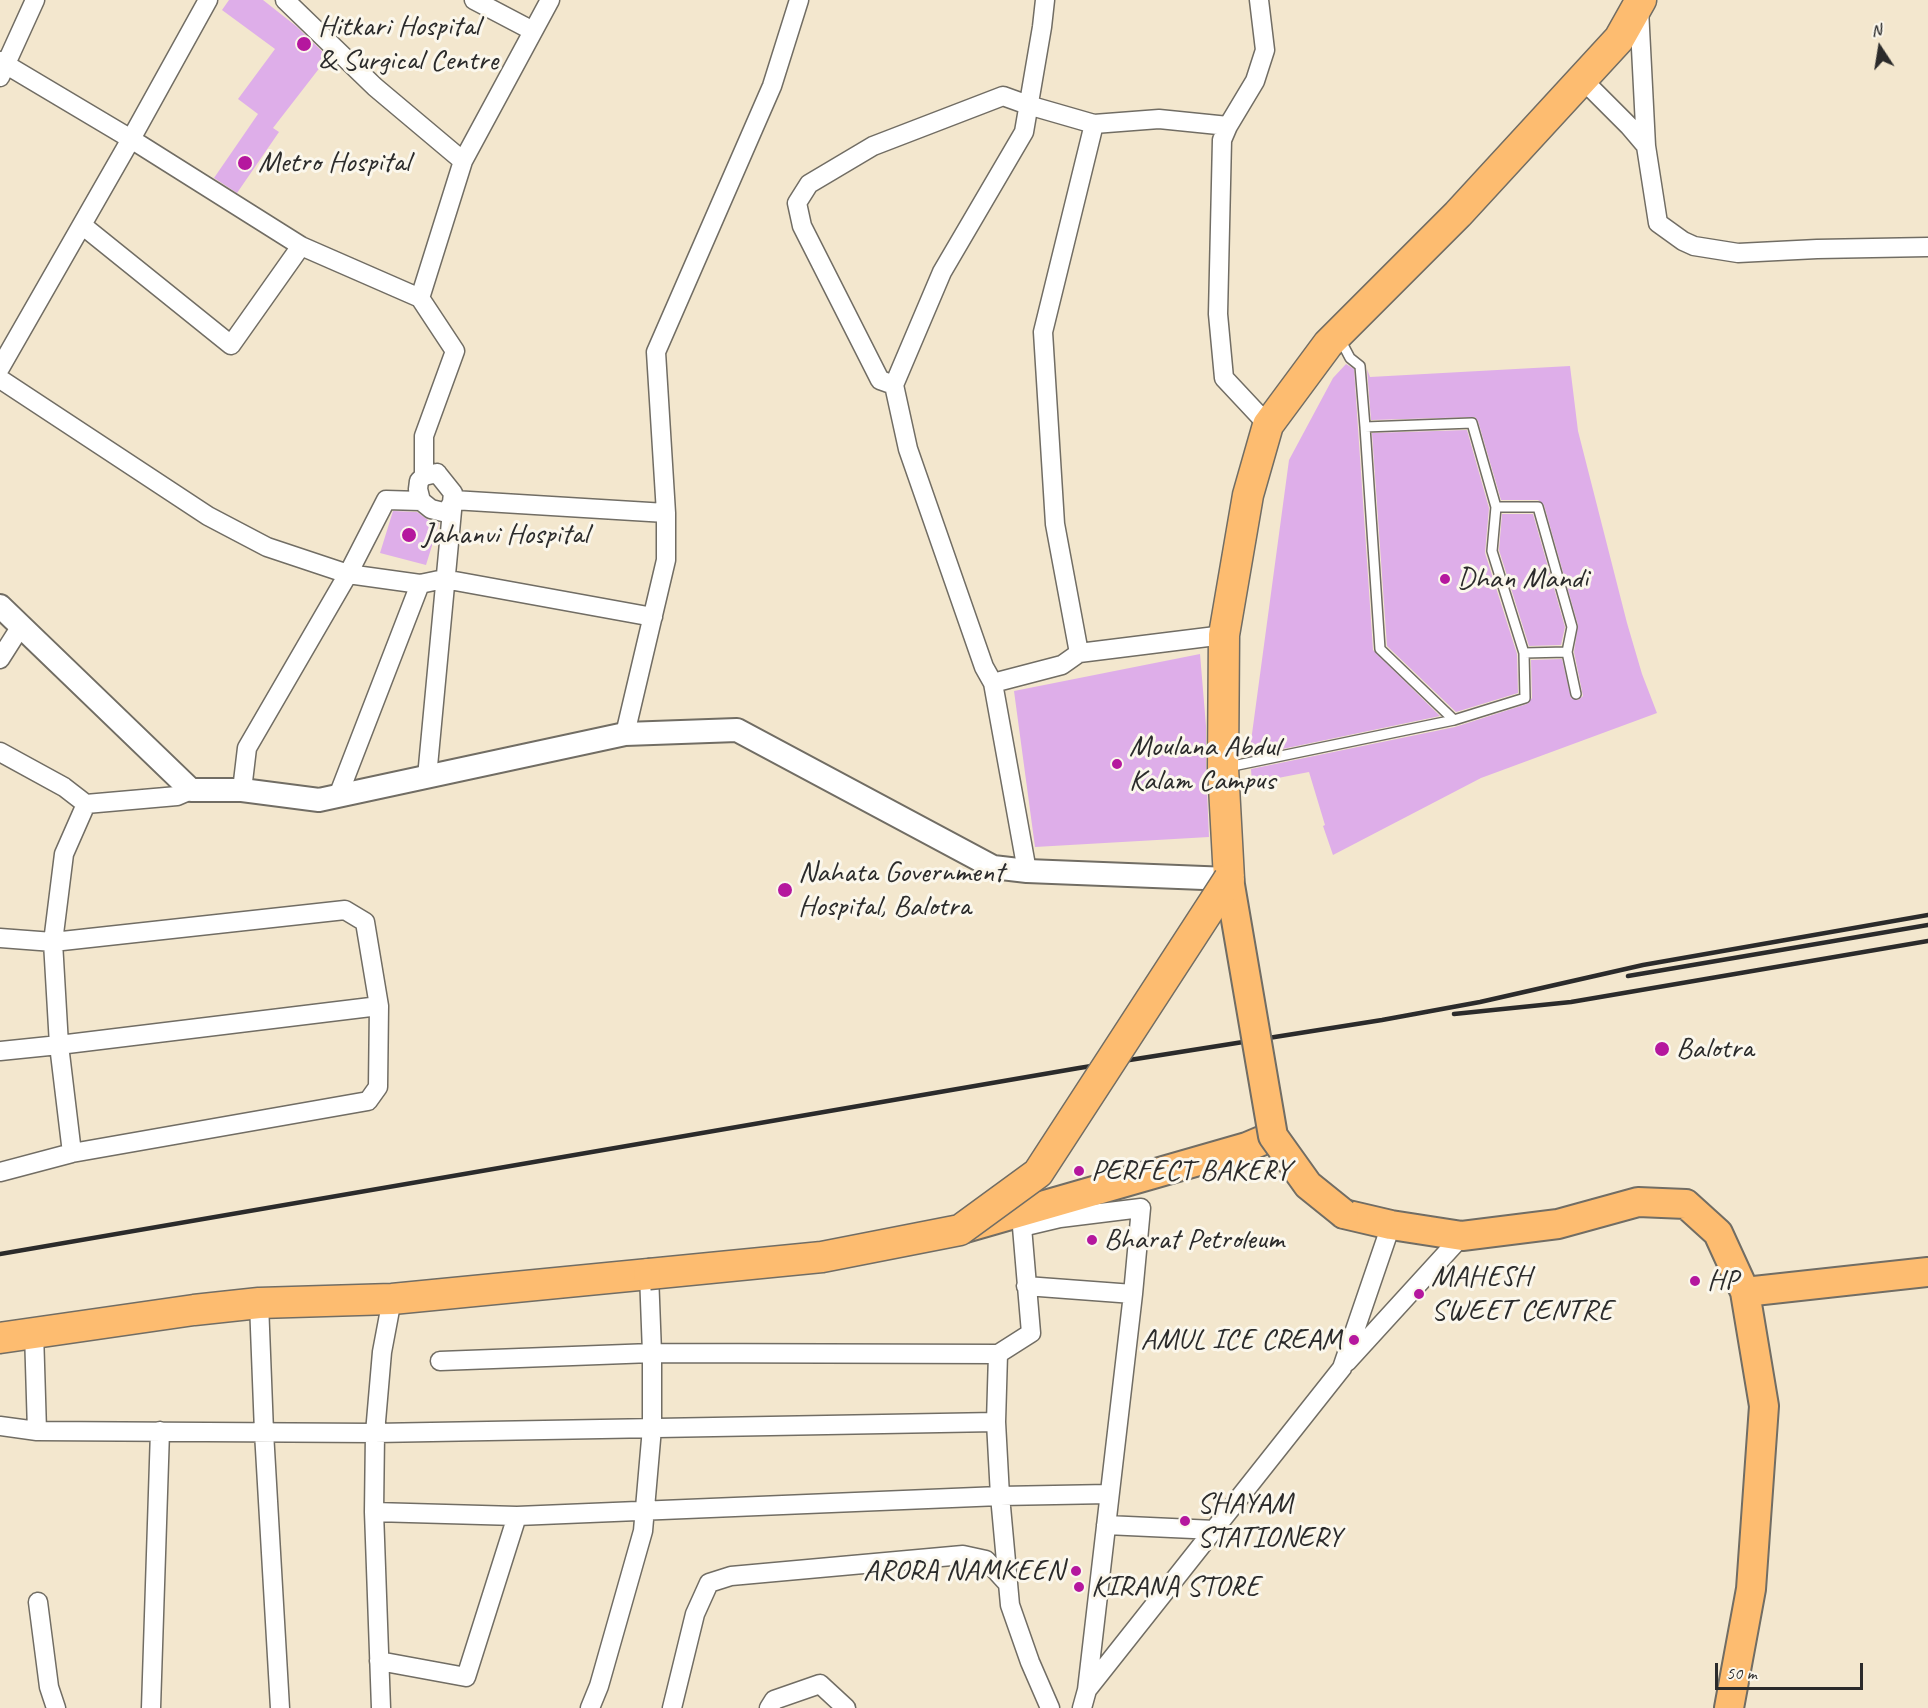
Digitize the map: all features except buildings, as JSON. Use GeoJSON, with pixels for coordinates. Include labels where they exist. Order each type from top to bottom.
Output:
{"type":"FeatureCollection","features":[{"type":"Feature","properties":{"kind":"highway"},"geometry":{"type":"LineString","coordinates":[[0,1338],[259,1303],[392,1299],[822,1257],[960,1230],[1038,1173],[1229,879],[1223,768],[1224,635],[1248,495],[1268,424],[1337,334],[1458,214],[1619,39],[1640,2]]}},
{"type":"Feature","properties":{"kind":"main road"},"geometry":{"type":"LineString","coordinates":[[1229,879],[1273,1136],[1308,1185],[1344,1214],[1391,1225],[1462,1236],[1558,1224],[1638,1202],[1686,1204],[1718,1233],[1745,1292],[1764,1406],[1751,1589],[1729,1708]]}},
{"type":"Feature","properties":{"kind":"main road"},"geometry":{"type":"LineString","coordinates":[[960,1230],[1247,1147],[1273,1136]]}},
{"type":"Feature","properties":{"kind":"main road"},"geometry":{"type":"LineString","coordinates":[[1745,1292],[1928,1272]]}},
{"type":"Feature","properties":{"kind":"street"},"geometry":{"type":"LineString","coordinates":[[0,368],[208,0]]}},
{"type":"Feature","properties":{"kind":"street"},"geometry":{"type":"LineString","coordinates":[[285,0],[375,87],[463,161]]}},
{"type":"Feature","properties":{"kind":"street"},"geometry":{"type":"LineString","coordinates":[[474,0],[533,31]]}},
{"type":"Feature","properties":{"kind":"street"},"geometry":{"type":"LineString","coordinates":[[420,298],[463,161],[550,0]]}},
{"type":"Feature","properties":{"kind":"street"},"geometry":{"type":"LineString","coordinates":[[625,734],[666,560],[666,513],[656,352],[772,86],[799,0]]}},
{"type":"Feature","properties":{"kind":"street"},"geometry":{"type":"LineString","coordinates":[[1027,871],[993,683],[984,667],[908,448],[894,385],[942,272],[1024,132],[1045,0]]}},
{"type":"Feature","properties":{"kind":"street"},"geometry":{"type":"LineString","coordinates":[[1259,0],[1265,50],[1256,81],[1227,126],[1222,140],[1218,314],[1224,378],[1268,424]]}},
{"type":"Feature","properties":{"kind":"street"},"geometry":{"type":"LineString","coordinates":[[1640,2],[1646,146],[1658,223],[1683,241],[1695,246],[1738,253],[1817,249],[1928,248]]}},
{"type":"Feature","properties":{"kind":"street"},"geometry":{"type":"LineString","coordinates":[[26,3],[2,67],[131,139],[301,246],[420,298],[455,351],[423,436],[424,476],[418,484],[422,501],[431,509],[447,511],[453,500]]}},
{"type":"Feature","properties":{"kind":"street"},"geometry":{"type":"LineString","coordinates":[[1582,79],[1646,146]]}},
{"type":"Feature","properties":{"kind":"street"},"geometry":{"type":"LineString","coordinates":[[894,385],[880,380],[801,226],[796,203],[809,184],[873,146],[1003,96],[1094,123],[1159,119],[1227,126]]}},
{"type":"Feature","properties":{"kind":"street"},"geometry":{"type":"LineString","coordinates":[[1079,653],[1055,524],[1043,332],[1094,123]]}},
{"type":"Feature","properties":{"kind":"street"},"geometry":{"type":"LineString","coordinates":[[82,225],[231,345],[301,246]]}},
{"type":"Feature","properties":{"kind":"street"},"geometry":{"type":"LineString","coordinates":[[0,379],[208,516],[267,547],[348,574],[420,584],[444,579],[653,617]]}},
{"type":"Feature","properties":{"kind":"street"},"geometry":{"type":"LineString","coordinates":[[424,476],[436,473],[450,488],[453,500],[427,777]]}},
{"type":"Feature","properties":{"kind":"street"},"geometry":{"type":"LineString","coordinates":[[242,790],[247,748],[348,574],[386,500],[422,501]]}},
{"type":"Feature","properties":{"kind":"street"},"geometry":{"type":"LineString","coordinates":[[453,500],[666,513]]}},
{"type":"Feature","properties":{"kind":"street"},"geometry":{"type":"LineString","coordinates":[[338,796],[420,584]]}},
{"type":"Feature","properties":{"kind":"street"},"geometry":{"type":"LineString","coordinates":[[0,606],[191,790]]}},
{"type":"Feature","properties":{"kind":"street"},"geometry":{"type":"LineString","coordinates":[[0,659],[21,626]]}},
{"type":"Feature","properties":{"kind":"street"},"geometry":{"type":"LineString","coordinates":[[993,683],[1062,665],[1079,653],[1224,635]]}},
{"type":"Feature","properties":{"kind":"street"},"geometry":{"type":"LineString","coordinates":[[0,752],[64,787],[86,804],[177,796],[191,790],[242,790],[319,800],[625,734],[737,730],[993,867],[1027,871],[1229,879]]}},
{"type":"Feature","properties":{"kind":"street"},"geometry":{"type":"LineString","coordinates":[[72,1154],[59,1045],[53,942],[63,854],[86,804]]}},
{"type":"Feature","properties":{"kind":"street"},"geometry":{"type":"LineString","coordinates":[[0,938],[53,942],[345,910],[365,922],[379,1005],[378,1087],[368,1101],[72,1154],[0,1172]]}},
{"type":"Feature","properties":{"kind":"street"},"geometry":{"type":"LineString","coordinates":[[0,1051],[379,1005]]}},
{"type":"Feature","properties":{"kind":"street"},"geometry":{"type":"LineString","coordinates":[[440,1361],[652,1353],[998,1354],[1031,1333],[1022,1227],[1060,1218],[1141,1208],[1087,1690],[1082,1708]]}},
{"type":"Feature","properties":{"kind":"street"},"geometry":{"type":"LineString","coordinates":[[1341,1368],[1391,1225]]}},
{"type":"Feature","properties":{"kind":"street"},"geometry":{"type":"LineString","coordinates":[[1087,1690],[1341,1368],[1462,1236]]}},
{"type":"Feature","properties":{"kind":"street"},"geometry":{"type":"LineString","coordinates":[[591,1708],[643,1531],[652,1428],[649,1274]]}},
{"type":"Feature","properties":{"kind":"street"},"geometry":{"type":"LineString","coordinates":[[1026,1286],[1133,1294]]}},
{"type":"Feature","properties":{"kind":"street"},"geometry":{"type":"LineString","coordinates":[[381,1708],[374,1512],[375,1433],[382,1352],[392,1299]]}},
{"type":"Feature","properties":{"kind":"street"},"geometry":{"type":"LineString","coordinates":[[259,1303],[280,1708]]}},
{"type":"Feature","properties":{"kind":"street"},"geometry":{"type":"LineString","coordinates":[[34,1332],[37,1431]]}},
{"type":"Feature","properties":{"kind":"street"},"geometry":{"type":"LineString","coordinates":[[998,1354],[996,1422],[1010,1605],[1030,1662],[1050,1708]]}},
{"type":"Feature","properties":{"kind":"street"},"geometry":{"type":"LineString","coordinates":[[0,1426],[37,1431],[375,1433],[996,1422]]}},
{"type":"Feature","properties":{"kind":"street"},"geometry":{"type":"LineString","coordinates":[[151,1708],[160,1431]]}},
{"type":"Feature","properties":{"kind":"street"},"geometry":{"type":"LineString","coordinates":[[374,1512],[517,1516],[1000,1496],[1109,1494]]}},
{"type":"Feature","properties":{"kind":"street"},"geometry":{"type":"LineString","coordinates":[[379,1661],[466,1677],[517,1516]]}},
{"type":"Feature","properties":{"kind":"street"},"geometry":{"type":"LineString","coordinates":[[1106,1525],[1215,1530]]}},
{"type":"Feature","properties":{"kind":"street"},"geometry":{"type":"LineString","coordinates":[[672,1708],[695,1614],[709,1583],[731,1575],[963,1555],[986,1560],[1008,1584]]}},
{"type":"Feature","properties":{"kind":"street"},"geometry":{"type":"LineString","coordinates":[[38,1602],[49,1687],[56,1708]]}},
{"type":"Feature","properties":{"kind":"street"},"geometry":{"type":"LineString","coordinates":[[769,1708],[774,1700],[820,1684],[846,1708]]}},
{"type":"Feature","properties":{"kind":"lane"},"geometry":{"type":"LineString","coordinates":[[1337,334],[1350,358],[1360,366],[1380,649],[1454,720]]}},
{"type":"Feature","properties":{"kind":"lane"},"geometry":{"type":"LineString","coordinates":[[1223,768],[1454,720],[1525,698],[1524,652],[1492,551],[1496,507],[1472,423],[1365,427]]}},
{"type":"Feature","properties":{"kind":"lane"},"geometry":{"type":"LineString","coordinates":[[1496,507],[1538,507],[1572,627],[1567,652],[1576,694]]}},
{"type":"Feature","properties":{"kind":"lane"},"geometry":{"type":"LineString","coordinates":[[1524,652],[1567,652]]}},
{"type":"Feature","properties":{"kind":"railway"},"geometry":{"type":"LineString","coordinates":[[0,1254],[1079,1068],[1382,1020],[1480,1002],[1643,965],[1928,915]]}},
{"type":"Feature","properties":{"kind":"railway"},"geometry":{"type":"LineString","coordinates":[[1628,976],[1928,925]]}},
{"type":"Feature","properties":{"kind":"railway"},"geometry":{"type":"LineString","coordinates":[[1454,1014],[1571,1002],[1928,941]]}},
{"type":"Feature","properties":{"kind":"place","name":"Hitkari Hospital & Surgical Centre"},"geometry":{"type":"Point","coordinates":[304,44]}},
{"type":"Feature","properties":{"kind":"place","name":"Metro Hospital"},"geometry":{"type":"Point","coordinates":[245,163]}},
{"type":"Feature","properties":{"kind":"place","name":"Jahanvi Hospital"},"geometry":{"type":"Point","coordinates":[409,535]}},
{"type":"Feature","properties":{"kind":"place","name":"Dhan Mandi"},"geometry":{"type":"Point","coordinates":[1445,579]}},
{"type":"Feature","properties":{"kind":"place","name":"Moulana Abdul Kalam Campus"},"geometry":{"type":"Point","coordinates":[1117,764]}},
{"type":"Feature","properties":{"kind":"place","name":"Nahata Government Hospital, Balotra"},"geometry":{"type":"Point","coordinates":[785,890]}},
{"type":"Feature","properties":{"kind":"place","name":"Balotra"},"geometry":{"type":"Point","coordinates":[1662,1049]}},
{"type":"Feature","properties":{"kind":"place","name":"PERFECT BAKERY"},"geometry":{"type":"Point","coordinates":[1079,1171]}},
{"type":"Feature","properties":{"kind":"place","name":"Bharat Petroleum"},"geometry":{"type":"Point","coordinates":[1092,1240]}},
{"type":"Feature","properties":{"kind":"place","name":"HP"},"geometry":{"type":"Point","coordinates":[1695,1281]}},
{"type":"Feature","properties":{"kind":"place","name":"MAHESH SWEET CENTRE"},"geometry":{"type":"Point","coordinates":[1419,1294]}},
{"type":"Feature","properties":{"kind":"place","name":"AMUL ICE CREAM"},"geometry":{"type":"Point","coordinates":[1354,1340]}},
{"type":"Feature","properties":{"kind":"place","name":"SHAYAM STATIONERY"},"geometry":{"type":"Point","coordinates":[1185,1521]}},
{"type":"Feature","properties":{"kind":"place","name":"ARORA NAMKEEN"},"geometry":{"type":"Point","coordinates":[1076,1571]}},
{"type":"Feature","properties":{"kind":"place","name":"KIRANA STORE"},"geometry":{"type":"Point","coordinates":[1079,1587]}}]}
